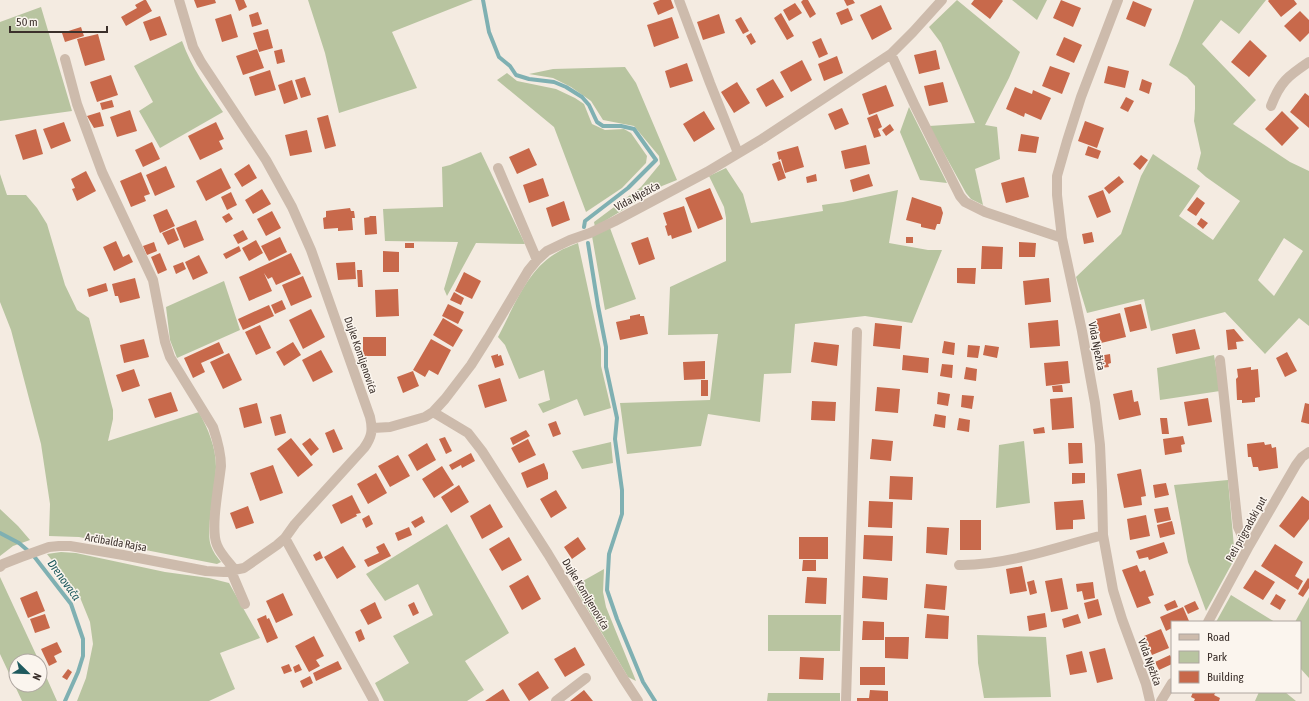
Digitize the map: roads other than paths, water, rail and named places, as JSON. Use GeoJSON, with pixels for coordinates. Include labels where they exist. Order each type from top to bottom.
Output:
{"type":"FeatureCollection","features":[{"type":"Feature","properties":{"kind":"street","name":"Dujke Komljenovića"},"geometry":{"type":"LineString","coordinates":[[179,0],[193,47],[201,62],[266,160],[292,208],[311,250],[360,386],[373,428]]}},
{"type":"Feature","properties":{"kind":"street"},"geometry":{"type":"LineString","coordinates":[[680,0],[710,83],[738,153]]}},
{"type":"Feature","properties":{"kind":"street","name":"Vida Nježića"},"geometry":{"type":"LineString","coordinates":[[373,428],[390,427],[424,417],[433,412],[445,399],[470,365],[528,271],[536,260],[547,251],[615,222],[701,176],[738,153],[891,54],[942,0]]}},
{"type":"Feature","properties":{"kind":"street","name":"Vida Nježića"},"geometry":{"type":"LineString","coordinates":[[1118,0],[1081,97],[1057,176],[1058,204],[1062,238],[1082,331],[1095,403],[1100,445],[1103,535],[1113,590],[1124,626],[1146,684],[1150,701]]}},
{"type":"Feature","properties":{"kind":"street"},"geometry":{"type":"LineString","coordinates":[[891,54],[915,106],[960,196],[965,202],[985,212],[1062,238]]}},
{"type":"Feature","properties":{"kind":"street"},"geometry":{"type":"LineString","coordinates":[[65,59],[77,104],[102,172],[153,280],[165,342],[170,357],[214,427],[221,464],[215,538],[220,551],[233,570],[246,604]]}},
{"type":"Feature","properties":{"kind":"street"},"geometry":{"type":"LineString","coordinates":[[1270,106],[1277,90],[1286,79],[1309,62]]}},
{"type":"Feature","properties":{"kind":"street"},"geometry":{"type":"LineString","coordinates":[[498,168],[536,260]]}},
{"type":"Feature","properties":{"kind":"street"},"geometry":{"type":"LineString","coordinates":[[846,701],[857,332]]}},
{"type":"Feature","properties":{"kind":"street"},"geometry":{"type":"LineString","coordinates":[[1220,360],[1238,527],[1243,538],[1250,546]]}},
{"type":"Feature","properties":{"kind":"street","name":"Dujke Komljenovića"},"geometry":{"type":"LineString","coordinates":[[433,412],[468,433],[482,451],[526,519],[622,678],[638,701]]}},
{"type":"Feature","properties":{"kind":"street"},"geometry":{"type":"LineString","coordinates":[[373,428],[364,448],[295,524],[285,538],[374,701]]}},
{"type":"Feature","properties":{"kind":"street","name":"Peti prigradski put"},"geometry":{"type":"LineString","coordinates":[[1209,621],[1296,465],[1302,457],[1309,452]]}},
{"type":"Feature","properties":{"kind":"street"},"geometry":{"type":"LineString","coordinates":[[959,565],[984,565],[1103,535]]}},
{"type":"Feature","properties":{"kind":"street","name":"Arčibalda Rajsa"},"geometry":{"type":"LineString","coordinates":[[0,567],[3,564],[49,547],[70,546],[206,571],[224,572],[244,568],[285,538]]}},
{"type":"Feature","properties":{"kind":"street"},"geometry":{"type":"LineString","coordinates":[[556,701],[586,678]]}},
{"type":"Feature","properties":{"kind":"street"},"geometry":{"type":"LineString","coordinates":[[1161,701],[1171,685]]}},
{"type":"Feature","properties":{"kind":"waterway"},"geometry":{"type":"LineString","coordinates":[[483,0],[489,32],[499,57],[510,66],[516,75],[529,79],[554,82],[566,87],[582,97],[589,105],[597,122],[603,126],[621,126],[634,129],[656,160],[628,188],[585,221],[584,227]]}},
{"type":"Feature","properties":{"kind":"waterway"},"geometry":{"type":"LineString","coordinates":[[588,243],[606,347],[606,367],[617,418],[615,439],[622,490],[622,514],[609,554],[607,590],[617,619],[643,682],[655,701]]}},
{"type":"Feature","properties":{"kind":"waterway","name":"Drenovača"},"geometry":{"type":"LineString","coordinates":[[0,533],[19,543],[33,555],[71,604],[83,639],[83,656],[78,672],[65,701]]}}]}
